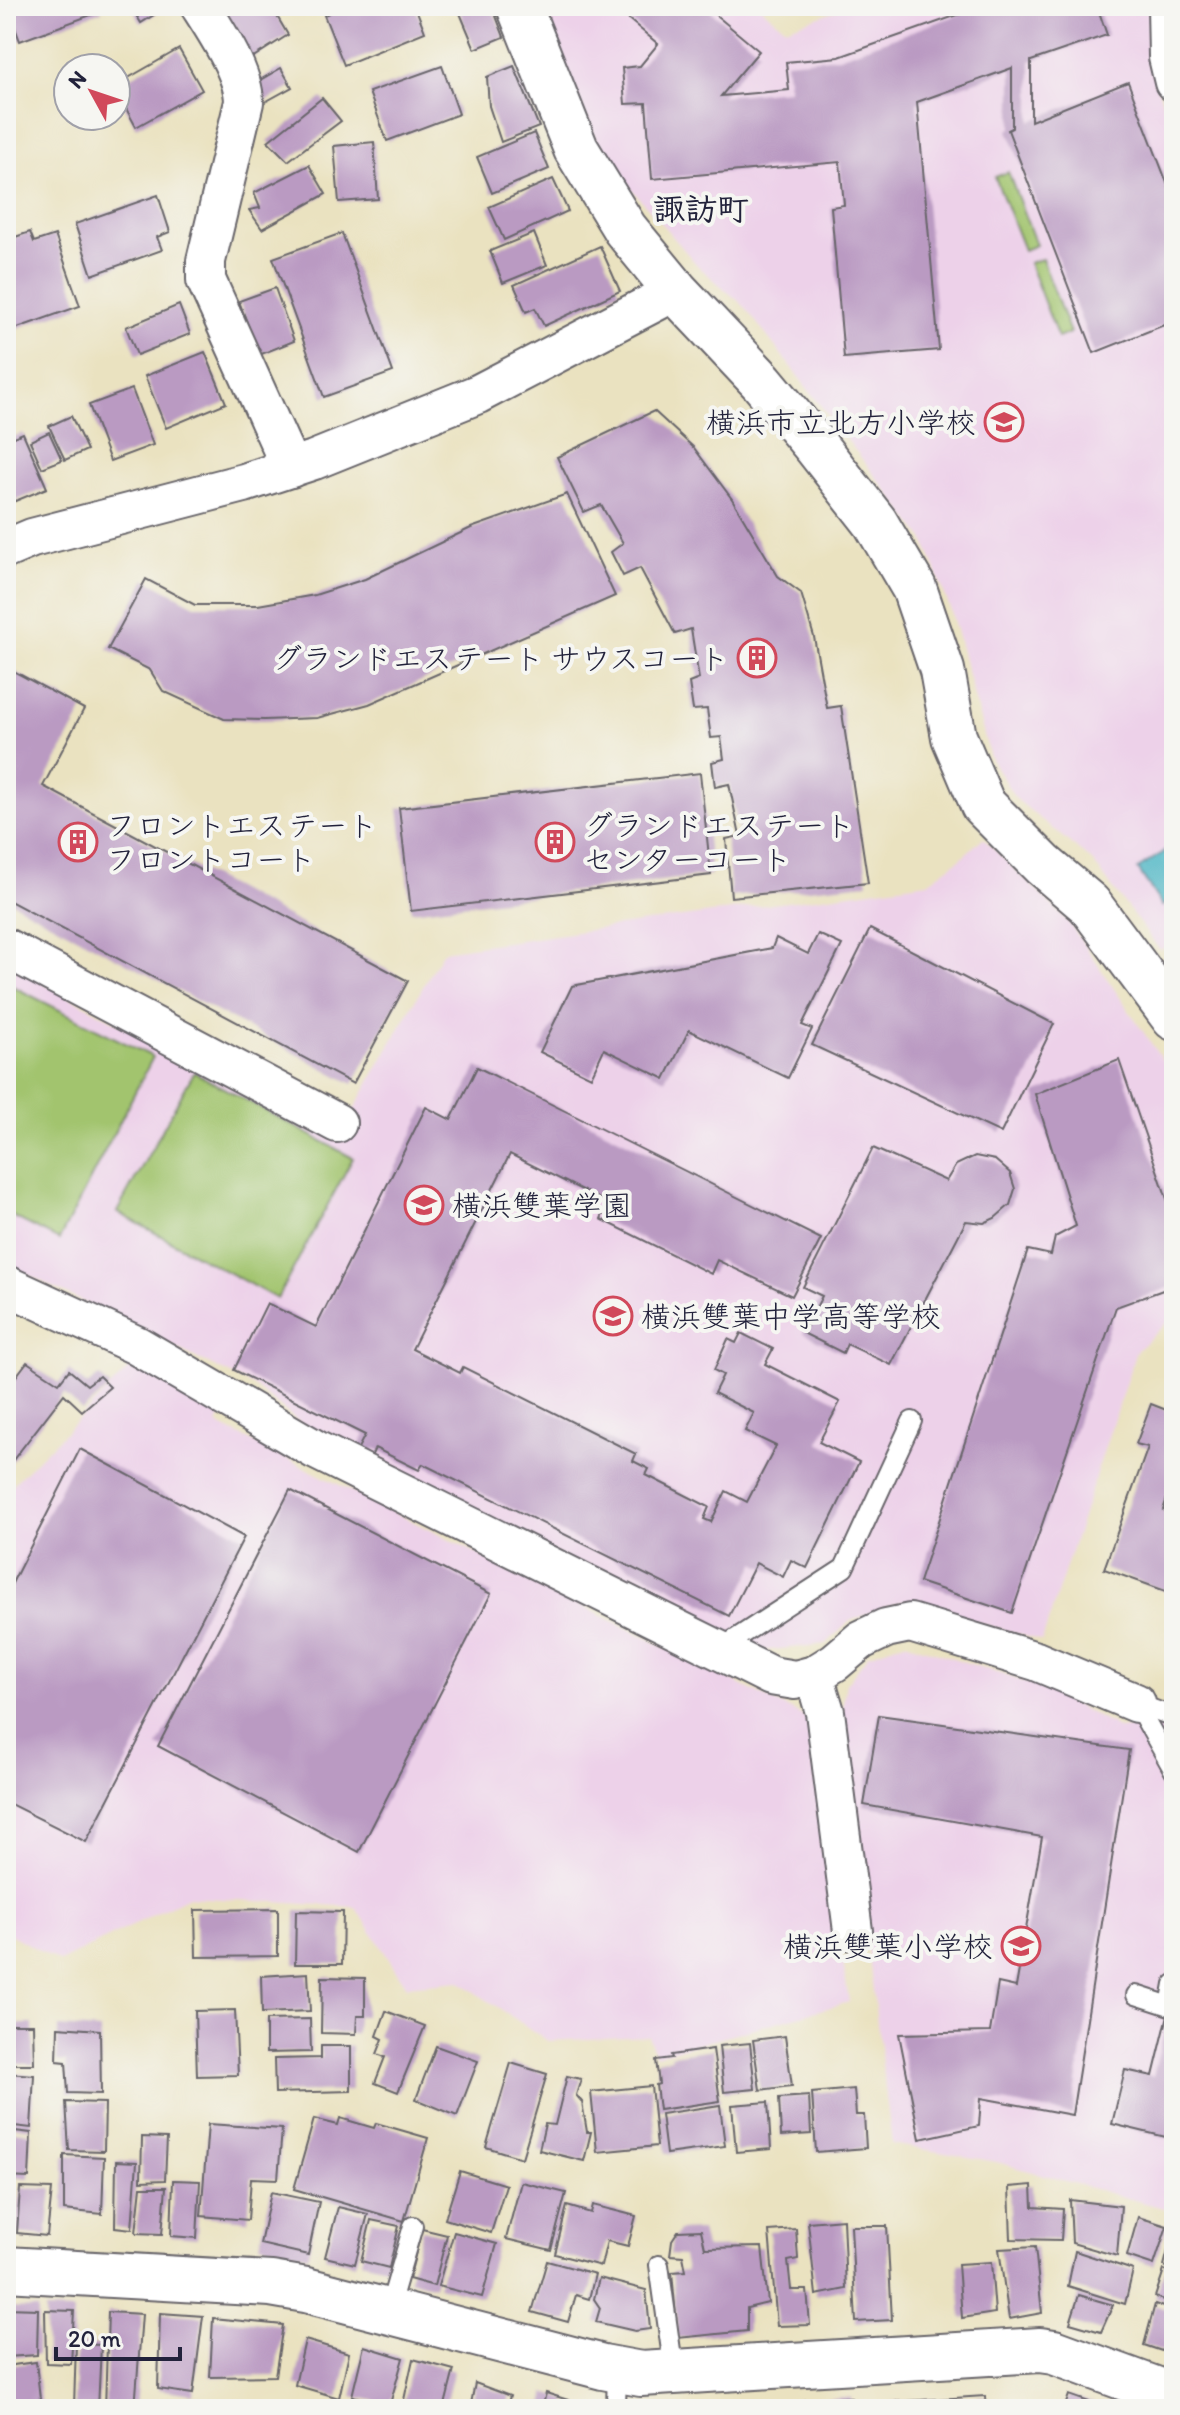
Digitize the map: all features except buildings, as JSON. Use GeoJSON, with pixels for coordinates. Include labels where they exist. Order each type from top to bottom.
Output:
{"type":"FeatureCollection","features":[{"type":"Feature","properties":{"kind":"street"},"geometry":{"type":"LineString","coordinates":[[200,6],[244,89],[244,102],[208,249],[206,280],[291,468]]}},
{"type":"Feature","properties":{"kind":"street"},"geometry":{"type":"LineString","coordinates":[[519,6],[576,149],[625,229],[676,291],[762,382],[817,448],[875,522],[914,588],[942,670],[954,737],[983,805],[1043,865],[1089,904],[1167,992]]}},
{"type":"Feature","properties":{"kind":"street"},"geometry":{"type":"LineString","coordinates":[[1167,6],[1168,57],[1174,82]]}},
{"type":"Feature","properties":{"kind":"street"},"geometry":{"type":"LineString","coordinates":[[6,549],[32,538],[291,468],[478,394],[676,291]]}},
{"type":"Feature","properties":{"kind":"street"},"geometry":{"type":"LineString","coordinates":[[6,948],[337,1123]]}},
{"type":"Feature","properties":{"kind":"street"},"geometry":{"type":"LineString","coordinates":[[6,1285],[136,1345],[316,1450],[771,1676],[795,1680],[814,1675],[861,1640],[886,1628],[910,1623],[1036,1661],[1136,1703]]}},
{"type":"Feature","properties":{"kind":"street"},"geometry":{"type":"LineString","coordinates":[[814,1675],[825,1712],[853,1931]]}},
{"type":"Feature","properties":{"kind":"street"},"geometry":{"type":"LineString","coordinates":[[6,2269],[271,2284],[306,2290],[388,2312],[616,2389],[641,2374],[1040,2350],[1054,2352],[1174,2396]]}},
{"type":"Feature","properties":{"kind":"lane"},"geometry":{"type":"LineString","coordinates":[[718,1650],[844,1568],[912,1421]]}},
{"type":"Feature","properties":{"kind":"lane"},"geometry":{"type":"LineString","coordinates":[[1136,1703],[1174,1717]]}},
{"type":"Feature","properties":{"kind":"lane"},"geometry":{"type":"LineString","coordinates":[[1136,1703],[1174,1771]]}},
{"type":"Feature","properties":{"kind":"lane"},"geometry":{"type":"LineString","coordinates":[[1136,1995],[1170,2006],[1174,1984]]}},
{"type":"Feature","properties":{"kind":"lane"},"geometry":{"type":"LineString","coordinates":[[388,2312],[413,2226]]}},
{"type":"Feature","properties":{"kind":"lane"},"geometry":{"type":"LineString","coordinates":[[659,2265],[674,2372]]}},
{"type":"Feature","properties":{"kind":"shaded area","name":"横浜市立北方小学校"},"geometry":{"type":"Polygon","coordinates":[[[561,6],[759,6],[786,28],[849,6],[1152,6],[1156,83],[1174,139],[1174,942],[1160,950],[1092,861],[1015,798],[990,757],[951,611],[924,539],[743,305],[698,266],[603,156],[542,14],[561,6]]]}},
{"type":"Feature","properties":{"kind":"shaded area","name":"横浜雙葉学園"},"geometry":{"type":"Polygon","coordinates":[[[983,838],[1068,921],[1174,1077],[1174,1316],[1136,1351],[1042,1641],[902,1601],[850,1621],[826,1644],[752,1652],[310,1431],[255,1387],[6,1264],[6,963],[337,1140],[443,951],[928,882],[983,838]]]}},
{"type":"Feature","properties":{"kind":"shaded area"},"geometry":{"type":"Polygon","coordinates":[[[135,1363],[222,1413],[217,1424],[807,1718],[849,2002],[656,2055],[648,2036],[548,2041],[459,1981],[406,1986],[356,1907],[188,1897],[60,1962],[6,1932],[6,1491],[135,1363]]]}},
{"type":"Feature","properties":{"kind":"shaded area","name":"横浜雙葉小学校"},"geometry":{"type":"Polygon","coordinates":[[[905,1642],[1046,1689],[1120,1729],[1156,1722],[1174,1731],[1174,2211],[997,2162],[892,2144],[840,1723],[846,1684],[868,1655],[905,1642]]]}},
{"type":"Feature","properties":{"kind":"green space"},"geometry":{"type":"Polygon","coordinates":[[[1008,172],[1036,245],[1024,250],[995,177],[1008,172]]]}},
{"type":"Feature","properties":{"kind":"green space"},"geometry":{"type":"Polygon","coordinates":[[[1042,259],[1070,333],[1058,338],[1029,263],[1042,259]]]}},
{"type":"Feature","properties":{"kind":"green space"},"geometry":{"type":"Polygon","coordinates":[[[6,983],[153,1057],[59,1240],[6,1213],[6,983]]]}},
{"type":"Feature","properties":{"kind":"green space"},"geometry":{"type":"Polygon","coordinates":[[[194,1072],[353,1158],[277,1299],[117,1212],[194,1072]]]}},
{"type":"Feature","properties":{"kind":"water"},"geometry":{"type":"Polygon","coordinates":[[[1174,845],[1174,898],[1162,906],[1138,869],[1174,845]]]}},
{"type":"Feature","properties":{"kind":"place","name":"横浜市立北方小学校"},"geometry":{"type":"Point","coordinates":[1004,422]}},
{"type":"Feature","properties":{"kind":"place","name":"グランドエステート サウスコート"},"geometry":{"type":"Point","coordinates":[757,658]}},
{"type":"Feature","properties":{"kind":"place","name":"フロントエステート フロントコート"},"geometry":{"type":"Point","coordinates":[78,842]}},
{"type":"Feature","properties":{"kind":"place","name":"グランドエステート センターコート"},"geometry":{"type":"Point","coordinates":[555,842]}},
{"type":"Feature","properties":{"kind":"place","name":"横浜雙葉学園"},"geometry":{"type":"Point","coordinates":[424,1205]}},
{"type":"Feature","properties":{"kind":"place","name":"横浜雙葉中学高等学校"},"geometry":{"type":"Point","coordinates":[613,1316]}},
{"type":"Feature","properties":{"kind":"place","name":"横浜雙葉小学校"},"geometry":{"type":"Point","coordinates":[1021,1946]}},
{"type":"Feature","properties":{"kind":"district","name":"諏訪町"},"geometry":{"type":"Point","coordinates":[701,209]}}]}
